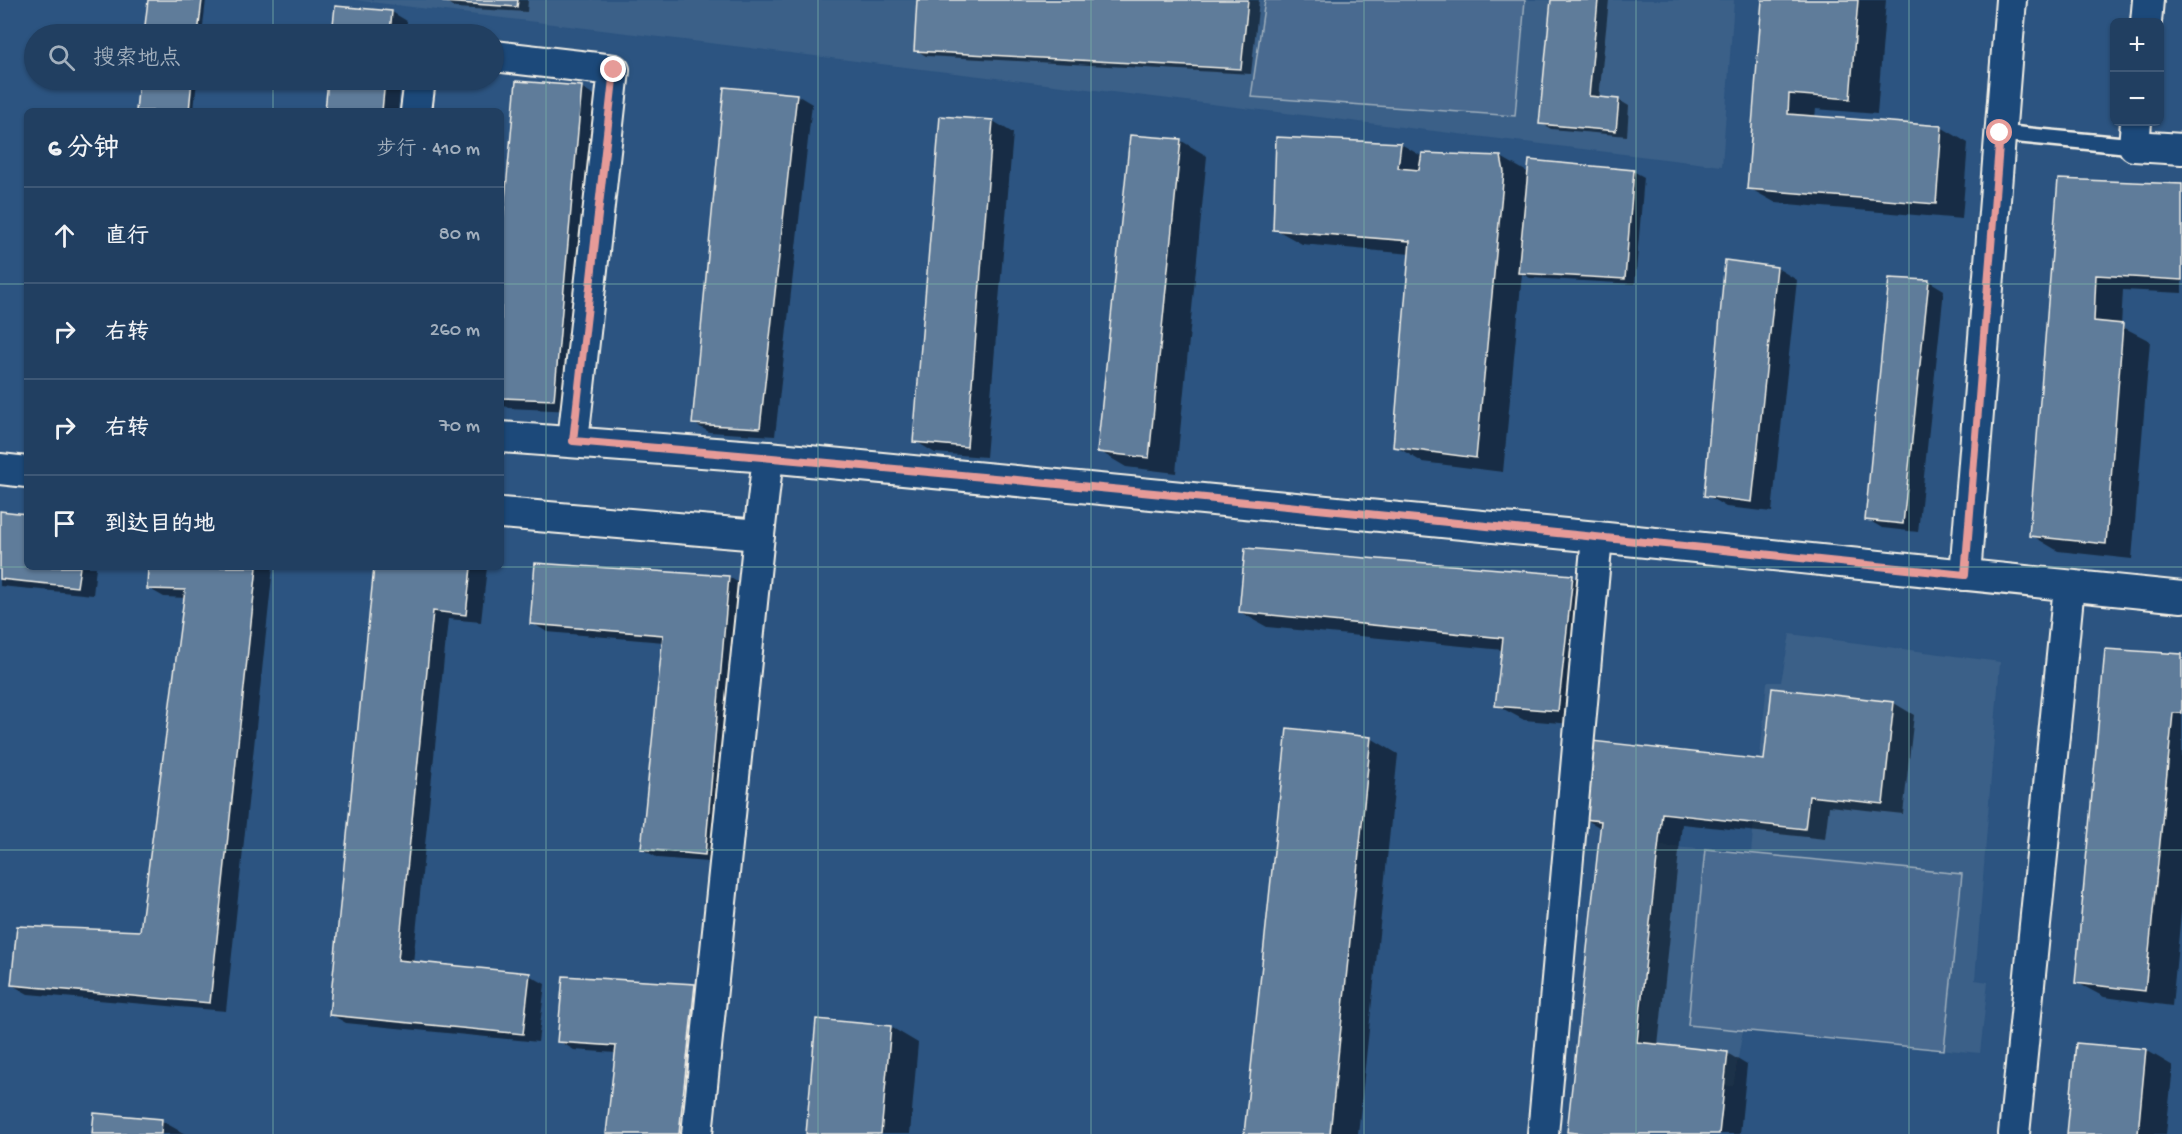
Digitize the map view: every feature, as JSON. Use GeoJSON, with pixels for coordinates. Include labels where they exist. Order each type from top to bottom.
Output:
{"type":"FeatureCollection","features":[{"type":"Feature","properties":{"kind":"street"},"geometry":{"type":"LineString","coordinates":[[1965,575],[2011,0]]}},
{"type":"Feature","properties":{"kind":"street"},"geometry":{"type":"LineString","coordinates":[[2146,18],[2148,0]]}},
{"type":"Feature","properties":{"kind":"street"},"geometry":{"type":"LineString","coordinates":[[504,57],[614,70],[573,441]]}},
{"type":"Feature","properties":{"kind":"street"},"geometry":{"type":"LineString","coordinates":[[416,108],[419,90]]}},
{"type":"Feature","properties":{"kind":"street"},"geometry":{"type":"LineString","coordinates":[[2135,134],[2182,149]]}},
{"type":"Feature","properties":{"kind":"street"},"geometry":{"type":"LineString","coordinates":[[504,437],[768,457],[1597,537],[2182,597]]}},
{"type":"Feature","properties":{"kind":"street"},"geometry":{"type":"LineString","coordinates":[[697,1134],[768,457]]}},
{"type":"Feature","properties":{"kind":"street"},"geometry":{"type":"LineString","coordinates":[[0,469],[24,472]]}},
{"type":"Feature","properties":{"kind":"street"},"geometry":{"type":"LineString","coordinates":[[504,513],[759,535]]}},
{"type":"Feature","properties":{"kind":"street"},"geometry":{"type":"LineString","coordinates":[[1543,1134],[1597,537]]}},
{"type":"Feature","properties":{"kind":"street"},"geometry":{"type":"LineString","coordinates":[[2014,1134],[2069,586]]}},
{"type":"Feature","properties":{"kind":"lane"},"geometry":{"type":"LineString","coordinates":[[2000,133],[2135,134]]}},
{"type":"Feature","properties":{"kind":"shaded area"},"geometry":{"type":"Polygon","coordinates":[[[354,0],[1734,0],[1722,166],[354,0]]]}},
{"type":"Feature","properties":{"kind":"shaded area"},"geometry":{"type":"Polygon","coordinates":[[[1265,0],[1525,0],[1515,116],[1251,97],[1265,0]]]}},
{"type":"Feature","properties":{"kind":"shaded area"},"geometry":{"type":"Polygon","coordinates":[[[1790,634],[2000,662],[1975,980],[1988,982],[1980,1053],[1743,1030],[1733,1086],[1637,1074],[1659,846],[1751,853],[1767,682],[1781,682],[1790,634]]]}},
{"type":"Feature","properties":{"kind":"shaded area"},"geometry":{"type":"Polygon","coordinates":[[[1705,849],[1962,874],[1944,1050],[1688,1025],[1705,849]]]}},
{"type":"Feature","properties":{"kind":"building"},"geometry":{"type":"Polygon","coordinates":[[[148,0],[202,0],[199,24],[145,24],[148,0]]]}},
{"type":"Feature","properties":{"kind":"building"},"geometry":{"type":"Polygon","coordinates":[[[443,0],[518,0],[517,7],[443,2],[443,0]]]}},
{"type":"Feature","properties":{"kind":"building"},"geometry":{"type":"Polygon","coordinates":[[[917,0],[1248,0],[1241,69],[914,51],[917,0]]]}},
{"type":"Feature","properties":{"kind":"building"},"geometry":{"type":"Polygon","coordinates":[[[1551,0],[1598,0],[1589,96],[1619,99],[1616,131],[1539,124],[1551,0]]]}},
{"type":"Feature","properties":{"kind":"building"},"geometry":{"type":"Polygon","coordinates":[[[1762,0],[1858,0],[1850,99],[1789,94],[1788,114],[1942,126],[1936,204],[1747,189],[1762,0]]]}},
{"type":"Feature","properties":{"kind":"building"},"geometry":{"type":"Polygon","coordinates":[[[335,6],[392,11],[391,24],[333,24],[335,6]]]}},
{"type":"Feature","properties":{"kind":"building"},"geometry":{"type":"Polygon","coordinates":[[[516,81],[582,86],[554,400],[504,398],[504,210],[516,81]]]}},
{"type":"Feature","properties":{"kind":"building"},"geometry":{"type":"Polygon","coordinates":[[[724,87],[797,94],[760,428],[692,424],[724,87]]]}},
{"type":"Feature","properties":{"kind":"building"},"geometry":{"type":"Polygon","coordinates":[[[138,90],[191,90],[189,108],[136,108],[138,90]]]}},
{"type":"Feature","properties":{"kind":"building"},"geometry":{"type":"Polygon","coordinates":[[[327,90],[384,90],[382,108],[325,108],[327,90]]]}},
{"type":"Feature","properties":{"kind":"building"},"geometry":{"type":"Polygon","coordinates":[[[940,116],[993,120],[967,447],[913,442],[940,116]]]}},
{"type":"Feature","properties":{"kind":"building"},"geometry":{"type":"Polygon","coordinates":[[[1130,135],[1181,139],[1149,458],[1097,452],[1130,135]]]}},
{"type":"Feature","properties":{"kind":"building"},"geometry":{"type":"Polygon","coordinates":[[[1276,137],[1401,143],[1398,168],[1419,170],[1422,153],[1501,156],[1504,172],[1476,458],[1393,447],[1410,241],[1273,230],[1276,137]]]}},
{"type":"Feature","properties":{"kind":"building"},"geometry":{"type":"Polygon","coordinates":[[[1529,160],[1634,170],[1625,279],[1518,273],[1529,160]]]}},
{"type":"Feature","properties":{"kind":"building"},"geometry":{"type":"Polygon","coordinates":[[[2058,179],[2182,184],[2182,280],[2096,275],[2094,321],[2123,324],[2106,544],[2029,536],[2058,179]]]}},
{"type":"Feature","properties":{"kind":"building"},"geometry":{"type":"Polygon","coordinates":[[[1725,260],[1777,267],[1752,502],[1704,496],[1725,260]]]}},
{"type":"Feature","properties":{"kind":"building"},"geometry":{"type":"Polygon","coordinates":[[[1889,278],[1929,280],[1903,524],[1865,520],[1889,278]]]}},
{"type":"Feature","properties":{"kind":"building"},"geometry":{"type":"Polygon","coordinates":[[[0,511],[24,514],[24,570],[80,570],[77,587],[0,579],[0,511]]]}},
{"type":"Feature","properties":{"kind":"building"},"geometry":{"type":"Polygon","coordinates":[[[1245,548],[1573,575],[1558,711],[1495,706],[1503,638],[1239,612],[1245,548]]]}},
{"type":"Feature","properties":{"kind":"building"},"geometry":{"type":"Polygon","coordinates":[[[535,563],[729,576],[705,855],[641,849],[663,635],[530,624],[535,563]]]}},
{"type":"Feature","properties":{"kind":"building"},"geometry":{"type":"Polygon","coordinates":[[[148,570],[257,570],[210,1003],[11,985],[17,926],[140,931],[185,590],[147,589],[148,570]]]}},
{"type":"Feature","properties":{"kind":"building"},"geometry":{"type":"Polygon","coordinates":[[[374,570],[471,570],[466,615],[433,611],[398,960],[530,973],[523,1034],[329,1015],[374,570]]]}},
{"type":"Feature","properties":{"kind":"building"},"geometry":{"type":"Polygon","coordinates":[[[2105,649],[2182,654],[2182,713],[2173,713],[2145,991],[2075,983],[2105,649]]]}},
{"type":"Feature","properties":{"kind":"building"},"geometry":{"type":"Polygon","coordinates":[[[1772,688],[1894,702],[1883,804],[1809,796],[1805,829],[1662,813],[1637,1042],[1728,1052],[1719,1134],[1567,1132],[1601,821],[1584,819],[1592,741],[1764,760],[1772,688]]]}},
{"type":"Feature","properties":{"kind":"building"},"geometry":{"type":"Polygon","coordinates":[[[1287,728],[1371,737],[1330,1134],[1244,1134],[1287,728]]]}},
{"type":"Feature","properties":{"kind":"building"},"geometry":{"type":"Polygon","coordinates":[[[563,976],[695,984],[679,1134],[606,1134],[616,1046],[557,1042],[563,976]]]}},
{"type":"Feature","properties":{"kind":"building"},"geometry":{"type":"Polygon","coordinates":[[[816,1019],[891,1026],[881,1134],[806,1134],[816,1019]]]}},
{"type":"Feature","properties":{"kind":"building"},"geometry":{"type":"Polygon","coordinates":[[[2076,1043],[2146,1049],[2138,1134],[2067,1134],[2076,1043]]]}},
{"type":"Feature","properties":{"kind":"building"},"geometry":{"type":"Polygon","coordinates":[[[94,1113],[162,1119],[161,1134],[92,1134],[94,1113]]]}},
{"type":"Feature","properties":{"kind":"route"},"geometry":{"type":"LineString","coordinates":[[614,70],[573,441],[768,457],[1965,575],[2000,133]]}}]}
